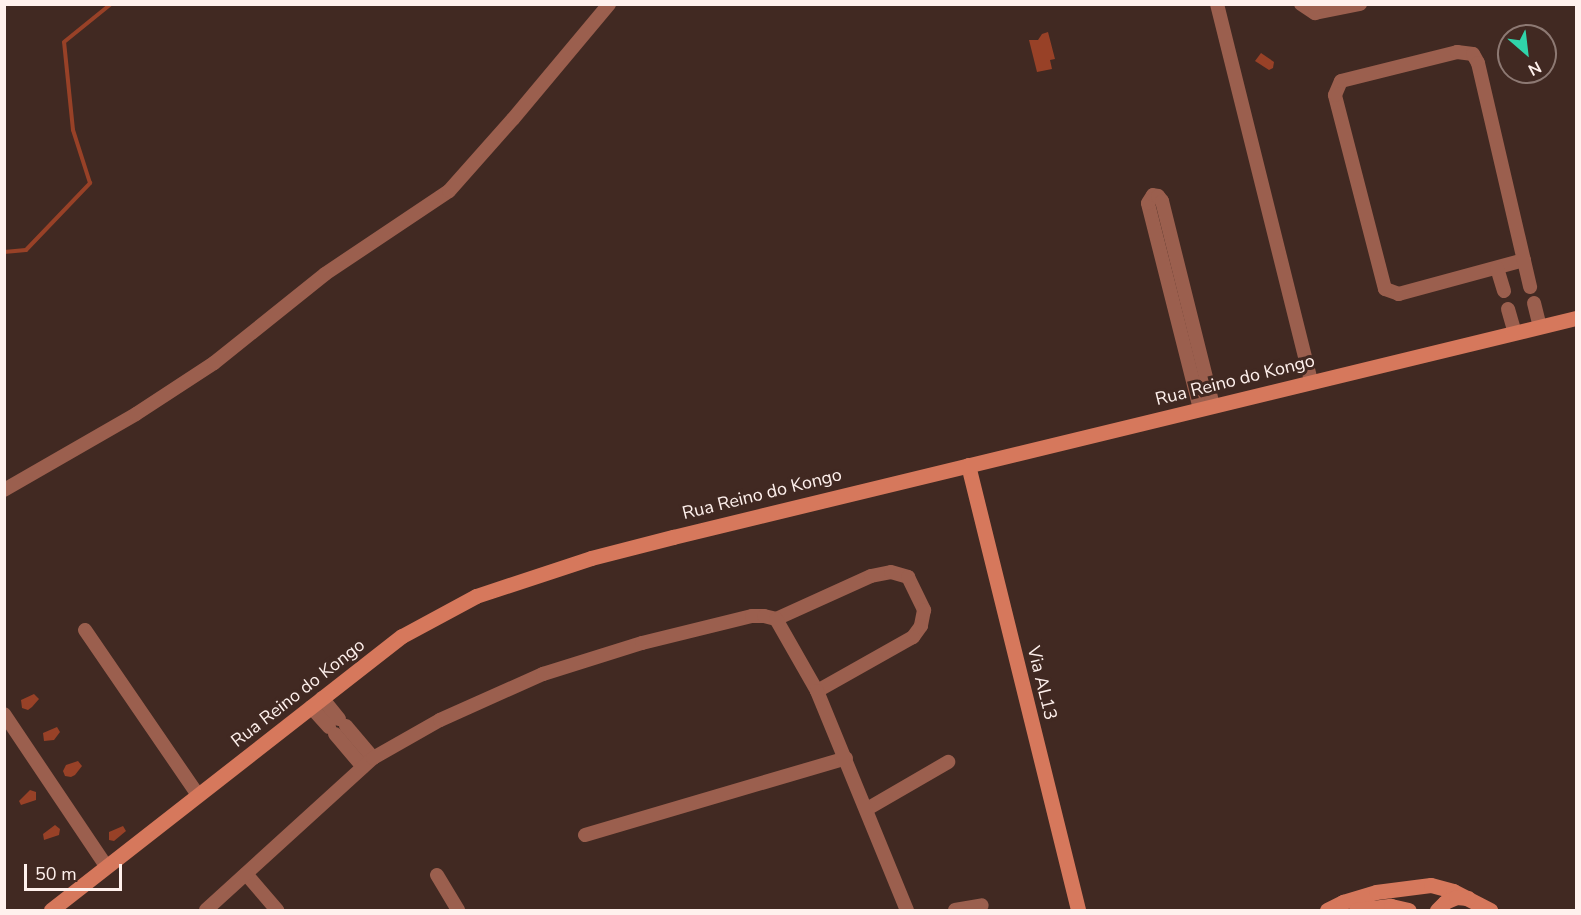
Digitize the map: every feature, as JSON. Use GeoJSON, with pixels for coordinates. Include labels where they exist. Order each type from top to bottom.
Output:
{"type":"FeatureCollection","features":[{"type":"Feature","properties":{"kind":"street"},"geometry":{"type":"LineString","coordinates":[[4,489],[136,414],[214,363],[325,274],[449,191],[513,119],[609,4]]}},
{"type":"Feature","properties":{"kind":"street"},"geometry":{"type":"LineString","coordinates":[[1217,4],[1311,382]]}},
{"type":"Feature","properties":{"kind":"street"},"geometry":{"type":"LineString","coordinates":[[1300,4],[1315,13],[1360,4]]}},
{"type":"Feature","properties":{"kind":"street"},"geometry":{"type":"LineString","coordinates":[[1524,260],[1399,294],[1385,289],[1335,95],[1341,81],[1457,52],[1473,54],[1478,63],[1524,260],[1530,287]]}},
{"type":"Feature","properties":{"kind":"street"},"geometry":{"type":"LineString","coordinates":[[1153,195],[1158,196],[1162,201],[1206,407],[1148,203],[1153,195]]}},
{"type":"Feature","properties":{"kind":"street"},"geometry":{"type":"LineString","coordinates":[[1497,268],[1504,291]]}},
{"type":"Feature","properties":{"kind":"street"},"geometry":{"type":"LineString","coordinates":[[1534,303],[1540,327]]}},
{"type":"Feature","properties":{"kind":"street"},"geometry":{"type":"LineString","coordinates":[[1509,309],[1515,333]]}},
{"type":"Feature","properties":{"kind":"street","name":"Rua Reino do Kongo"},"geometry":{"type":"LineString","coordinates":[[51,910],[402,636],[476,596],[591,558],[1576,318]]}},
{"type":"Feature","properties":{"kind":"street","name":"Via AL13"},"geometry":{"type":"LineString","coordinates":[[968,465],[1078,910]]}},
{"type":"Feature","properties":{"kind":"street"},"geometry":{"type":"LineString","coordinates":[[206,910],[368,762],[440,720],[543,674],[642,643],[752,616],[776,619],[871,576],[891,572],[909,577],[924,610],[921,626],[913,637],[817,691]]}},
{"type":"Feature","properties":{"kind":"street"},"geometry":{"type":"LineString","coordinates":[[776,619],[817,691],[907,910]]}},
{"type":"Feature","properties":{"kind":"street"},"geometry":{"type":"LineString","coordinates":[[85,630],[198,795]]}},
{"type":"Feature","properties":{"kind":"street"},"geometry":{"type":"LineString","coordinates":[[316,703],[368,762]]}},
{"type":"Feature","properties":{"kind":"street"},"geometry":{"type":"LineString","coordinates":[[4,714],[107,867]]}},
{"type":"Feature","properties":{"kind":"street"},"geometry":{"type":"LineString","coordinates":[[585,835],[846,758]]}},
{"type":"Feature","properties":{"kind":"street"},"geometry":{"type":"LineString","coordinates":[[867,809],[948,762]]}},
{"type":"Feature","properties":{"kind":"street"},"geometry":{"type":"LineString","coordinates":[[246,874],[277,910]]}},
{"type":"Feature","properties":{"kind":"street"},"geometry":{"type":"LineString","coordinates":[[437,875],[458,910]]}},
{"type":"Feature","properties":{"kind":"street"},"geometry":{"type":"LineString","coordinates":[[1327,910],[1343,902],[1376,892],[1418,885],[1444,888],[1490,910]]}},
{"type":"Feature","properties":{"kind":"street"},"geometry":{"type":"LineString","coordinates":[[1437,910],[1445,902],[1456,897],[1468,898]]}},
{"type":"Feature","properties":{"kind":"street"},"geometry":{"type":"LineString","coordinates":[[955,910],[982,904]]}},
{"type":"Feature","properties":{"kind":"street"},"geometry":{"type":"LineString","coordinates":[[1356,910],[1391,906],[1409,910]]}},
{"type":"Feature","properties":{"kind":"shaded area"},"geometry":{"type":"Polygon","coordinates":[[[1048,32],[1055,59],[1050,60],[1052,69],[1037,72],[1029,40],[1038,40],[1042,34],[1048,32]]]}},
{"type":"Feature","properties":{"kind":"shaded area"},"geometry":{"type":"Polygon","coordinates":[[[1261,53],[1274,62],[1273,68],[1269,70],[1255,61],[1261,53]]]}},
{"type":"Feature","properties":{"kind":"shaded area"},"geometry":{"type":"Polygon","coordinates":[[[34,694],[39,699],[28,710],[22,708],[21,700],[34,694]]]}},
{"type":"Feature","properties":{"kind":"shaded area"},"geometry":{"type":"Polygon","coordinates":[[[57,727],[60,732],[54,740],[44,741],[43,733],[57,727]]]}},
{"type":"Feature","properties":{"kind":"shaded area"},"geometry":{"type":"Polygon","coordinates":[[[78,761],[82,766],[75,775],[65,776],[63,771],[66,765],[78,761]]]}},
{"type":"Feature","properties":{"kind":"shaded area"},"geometry":{"type":"Polygon","coordinates":[[[30,790],[36,792],[36,800],[21,805],[19,801],[30,790]]]}},
{"type":"Feature","properties":{"kind":"shaded area"},"geometry":{"type":"Polygon","coordinates":[[[55,825],[60,829],[59,835],[44,840],[43,834],[55,825]]]}},
{"type":"Feature","properties":{"kind":"shaded area"},"geometry":{"type":"Polygon","coordinates":[[[123,826],[126,831],[114,841],[109,840],[109,832],[123,826]]]}},
{"type":"Feature","properties":{"kind":"waterway"},"geometry":{"type":"LineString","coordinates":[[4,252],[26,250],[90,183],[73,130],[64,42],[111,4]]}}]}
